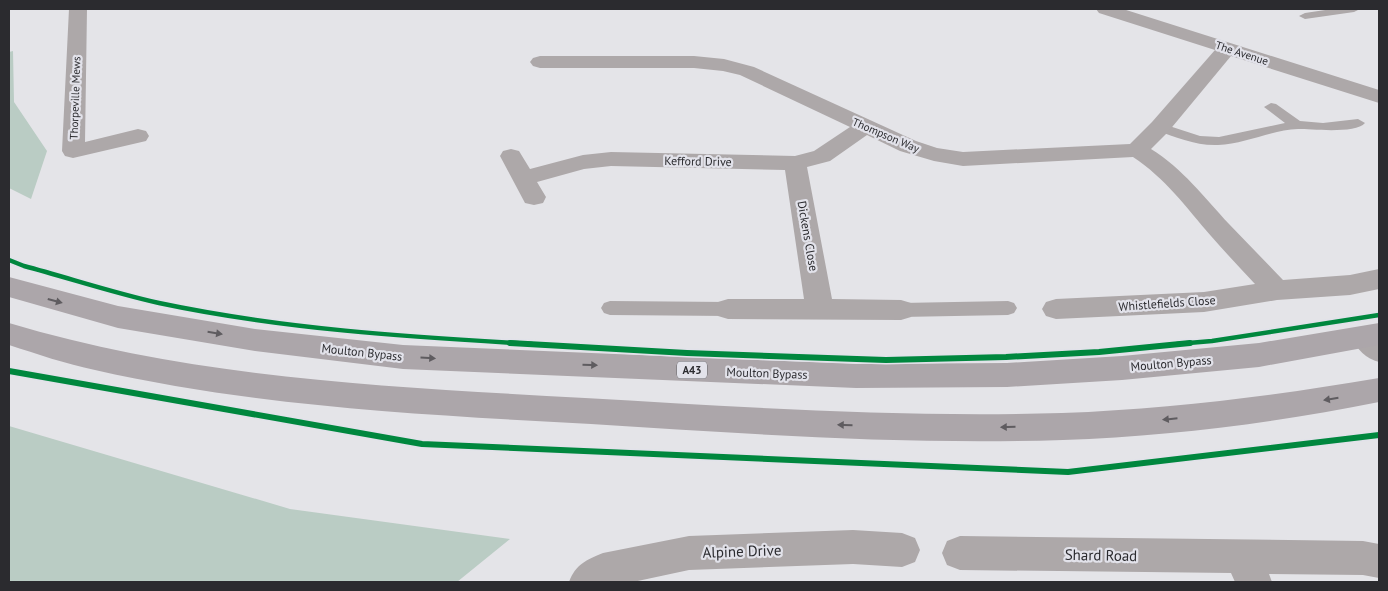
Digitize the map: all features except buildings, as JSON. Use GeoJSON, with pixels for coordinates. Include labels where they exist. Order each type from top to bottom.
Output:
{"type":"FeatureCollection","features":[{"type":"Feature","properties":{"kind":"highway","name":"Moulton Bypass"},"geometry":{"type":"LineString","coordinates":[[9,287],[118,318],[256,340],[403,357],[856,376],[1008,375],[1122,368],[1375,341]]}},
{"type":"Feature","properties":{"kind":"highway"},"geometry":{"type":"LineString","coordinates":[[9,334],[93,358],[226,382],[427,402],[837,425],[1002,427],[1126,424],[1321,401],[1379,390]]}},
{"type":"Feature","properties":{"kind":"street","name":"Thorpeville Mews"},"geometry":{"type":"LineString","coordinates":[[78,9],[73,151],[138,136]]}},
{"type":"Feature","properties":{"kind":"street","name":"The Avenue"},"geometry":{"type":"LineString","coordinates":[[1105,9],[1379,97]]}},
{"type":"Feature","properties":{"kind":"street"},"geometry":{"type":"LineString","coordinates":[[1227,48],[1160,127],[1136,150],[1159,164],[1176,180],[1277,290]]}},
{"type":"Feature","properties":{"kind":"street","name":"Thompson Way"},"geometry":{"type":"LineString","coordinates":[[539,62],[694,62],[724,65],[747,71],[865,128],[908,146],[934,154],[963,159],[1108,153],[1136,150]]}},
{"type":"Feature","properties":{"kind":"street","name":"Kefford Drive"},"geometry":{"type":"LineString","coordinates":[[511,156],[529,188],[583,162],[611,159],[795,163],[822,156],[865,128]]}},
{"type":"Feature","properties":{"kind":"street","name":"Dickens Close"},"geometry":{"type":"LineString","coordinates":[[795,163],[820,309]]}},
{"type":"Feature","properties":{"kind":"street","name":"Whistlefields Close"},"geometry":{"type":"LineString","coordinates":[[1056,309],[1204,302],[1277,290],[1350,285],[1379,279]]}},
{"type":"Feature","properties":{"kind":"street"},"geometry":{"type":"LineString","coordinates":[[728,309],[901,310]]}},
{"type":"Feature","properties":{"kind":"street","name":"Alpine Drive"},"geometry":{"type":"LineString","coordinates":[[587,582],[603,571],[689,554],[853,547],[902,550]]}},
{"type":"Feature","properties":{"kind":"street","name":"Shard Road"},"geometry":{"type":"LineString","coordinates":[[960,553],[1248,570],[1354,558],[1379,561]]}},
{"type":"Feature","properties":{"kind":"lane"},"geometry":{"type":"LineString","coordinates":[[1304,16],[1354,9]]}},
{"type":"Feature","properties":{"kind":"lane"},"geometry":{"type":"LineString","coordinates":[[1271,107],[1296,126]]}},
{"type":"Feature","properties":{"kind":"lane"},"geometry":{"type":"LineString","coordinates":[[1160,127],[1198,140],[1219,141],[1296,126],[1323,127],[1358,123]]}},
{"type":"Feature","properties":{"kind":"lane"},"geometry":{"type":"LineString","coordinates":[[610,308],[728,309]]}},
{"type":"Feature","properties":{"kind":"lane"},"geometry":{"type":"LineString","coordinates":[[901,310],[1008,308]]}},
{"type":"Feature","properties":{"kind":"shaded area"},"geometry":{"type":"Polygon","coordinates":[[[13,51],[14,102],[47,151],[31,199],[9,188],[9,52],[13,51]]]}},
{"type":"Feature","properties":{"kind":"shaded area"},"geometry":{"type":"Polygon","coordinates":[[[9,426],[290,509],[510,539],[457,582],[9,582],[9,426]]]}},
{"type":"Feature","properties":{"kind":"cycle path"},"geometry":{"type":"LineString","coordinates":[[9,260],[24,266],[159,303],[294,326],[435,339],[687,353],[886,360],[1006,357],[1099,352],[1212,341],[1379,315]]}},
{"type":"Feature","properties":{"kind":"cycle path"},"geometry":{"type":"LineString","coordinates":[[9,371],[422,444],[1068,472],[1379,435]]}}]}
